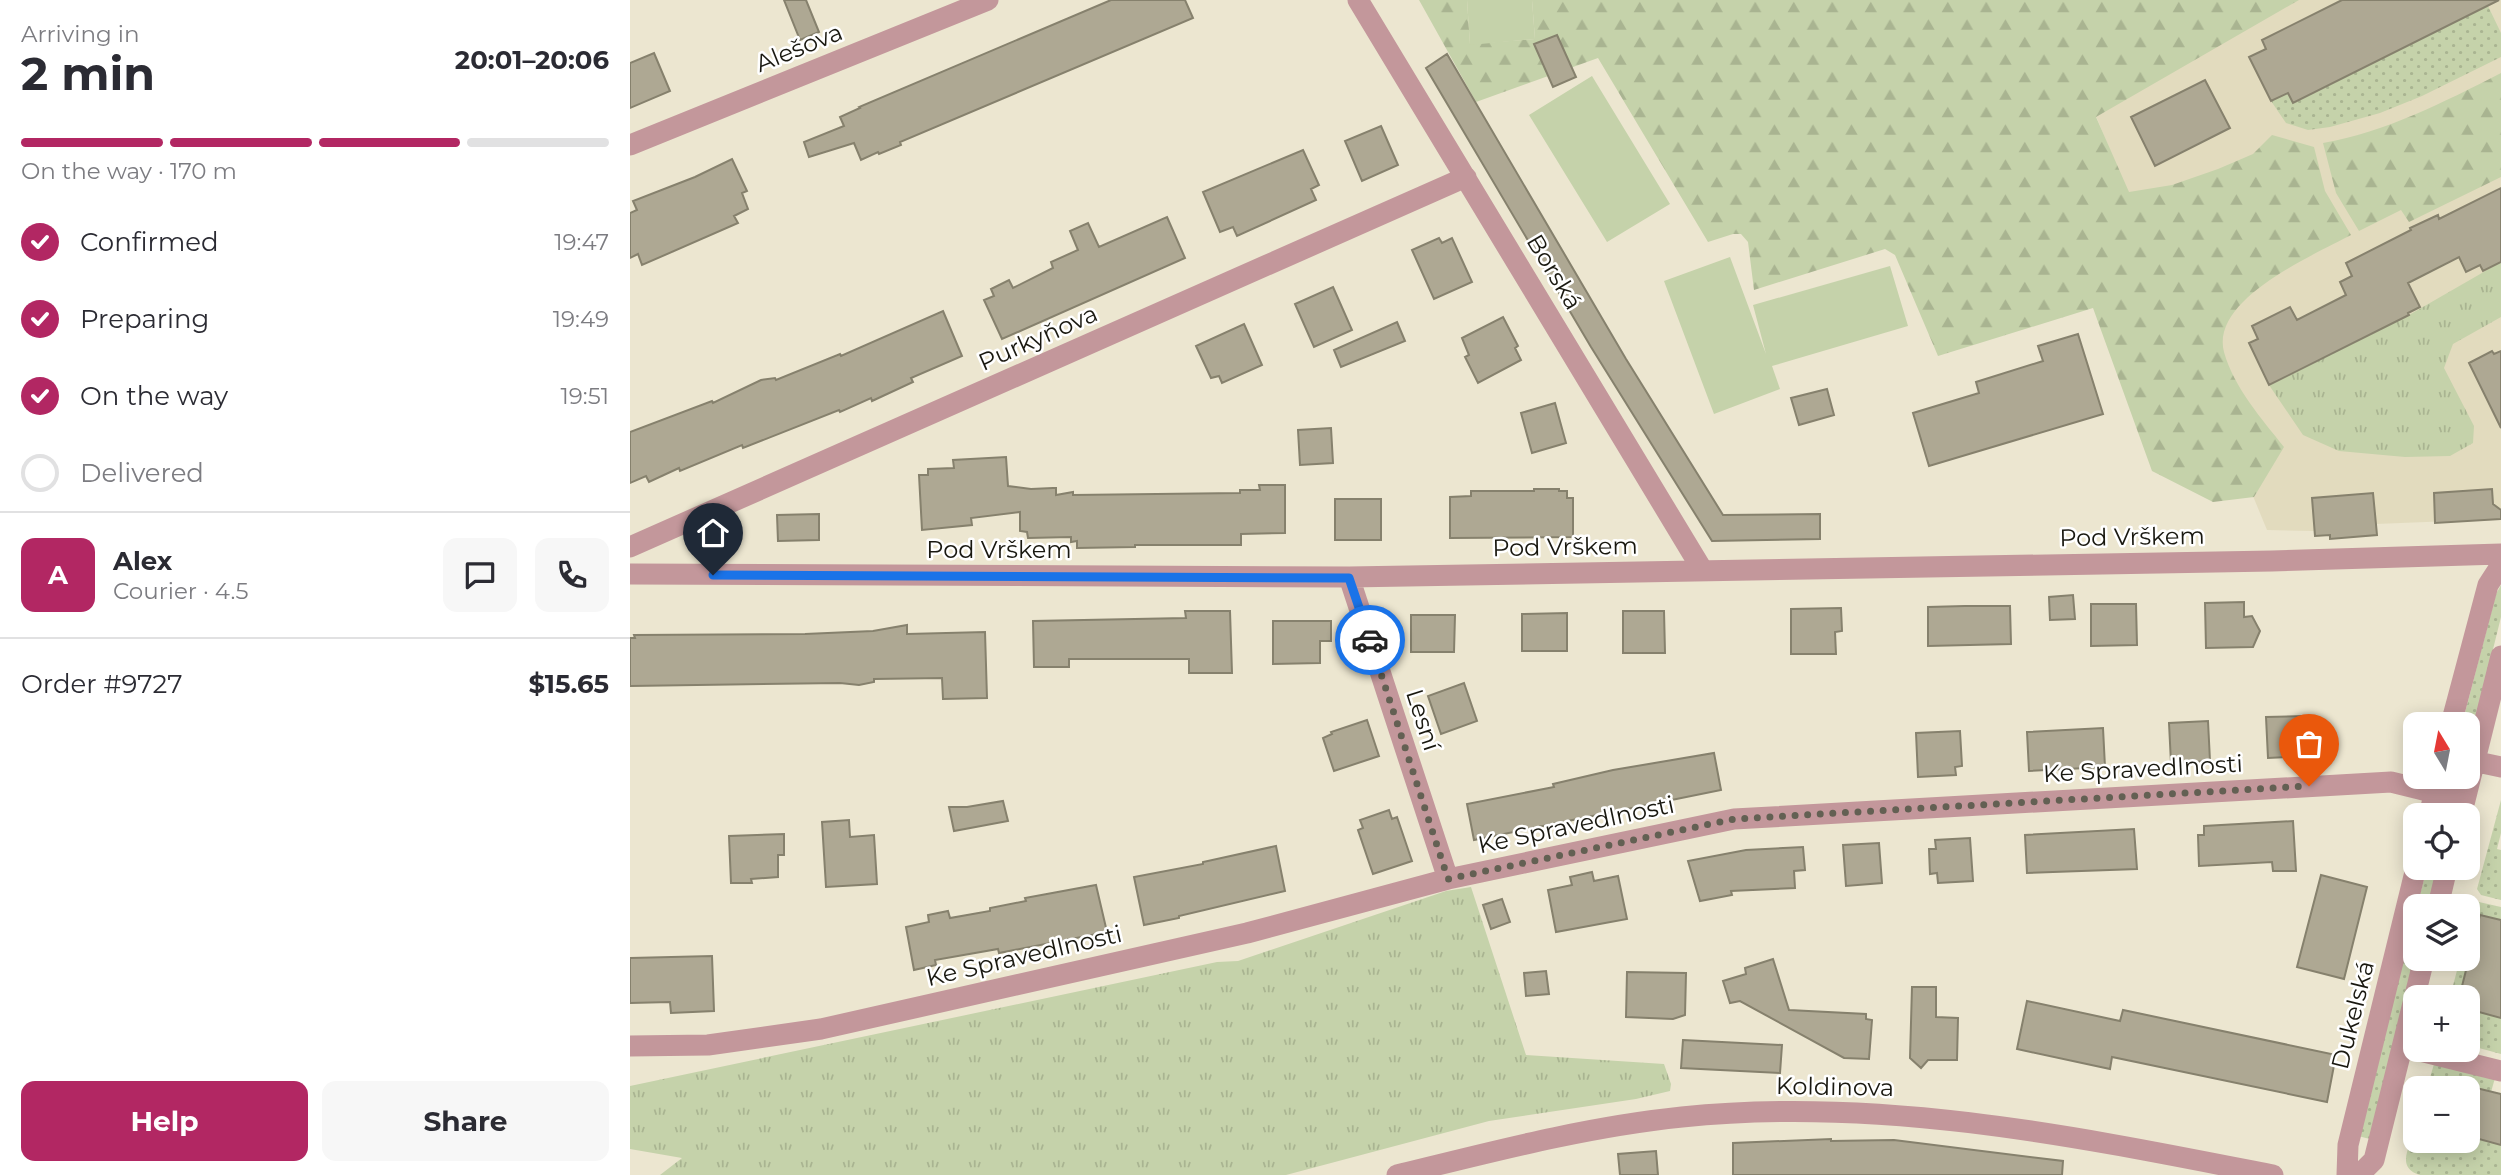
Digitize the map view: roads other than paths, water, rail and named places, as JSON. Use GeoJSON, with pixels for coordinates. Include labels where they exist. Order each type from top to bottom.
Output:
{"type":"FeatureCollection","features":[{"type":"Feature","properties":{"kind":"street","name":"Alešova"},"geometry":{"type":"LineString","coordinates":[[630,145],[988,0]]}},
{"type":"Feature","properties":{"kind":"street","name":"Borská"},"geometry":{"type":"LineString","coordinates":[[1358,0],[1703,571]]}},
{"type":"Feature","properties":{"kind":"street","name":"Purkyňova"},"geometry":{"type":"LineString","coordinates":[[630,548],[1466,177]]}},
{"type":"Feature","properties":{"kind":"street","name":"Pod Vrškem"},"geometry":{"type":"LineString","coordinates":[[630,574],[1349,578],[2272,561],[2501,554]]}},
{"type":"Feature","properties":{"kind":"street"},"geometry":{"type":"LineString","coordinates":[[2454,712],[2488,584],[2501,565]]}},
{"type":"Feature","properties":{"kind":"street","name":"Lesní"},"geometry":{"type":"LineString","coordinates":[[1349,578],[1448,879]]}},
{"type":"Feature","properties":{"kind":"street"},"geometry":{"type":"LineString","coordinates":[[2480,732],[2501,656]]}},
{"type":"Feature","properties":{"kind":"street"},"geometry":{"type":"LineString","coordinates":[[2480,763],[2501,767]]}},
{"type":"Feature","properties":{"kind":"street","name":"Ke Spravedlnosti"},"geometry":{"type":"LineString","coordinates":[[630,1046],[708,1045],[821,1029],[1247,933],[1448,879],[1734,819],[2403,783]]}},
{"type":"Feature","properties":{"kind":"street","name":"Ke Spravedlnosti"},"geometry":{"type":"LineString","coordinates":[[2441,789],[2457,803]]}},
{"type":"Feature","properties":{"kind":"street","name":"Dukelská"},"geometry":{"type":"LineString","coordinates":[[2347,1175],[2348,1145],[2413,880]]}},
{"type":"Feature","properties":{"kind":"street"},"geometry":{"type":"LineString","coordinates":[[2359,1175],[2374,1160],[2407,1062]]}},
{"type":"Feature","properties":{"kind":"street"},"geometry":{"type":"LineString","coordinates":[[2464,1062],[2501,1071]]}},
{"type":"Feature","properties":{"kind":"street","name":"Koldinova"},"geometry":{"type":"LineString","coordinates":[[1397,1175],[1463,1167],[1562,1136],[1620,1125],[1717,1114],[1797,1111],[1896,1114],[1992,1125],[2273,1175]]}}]}
